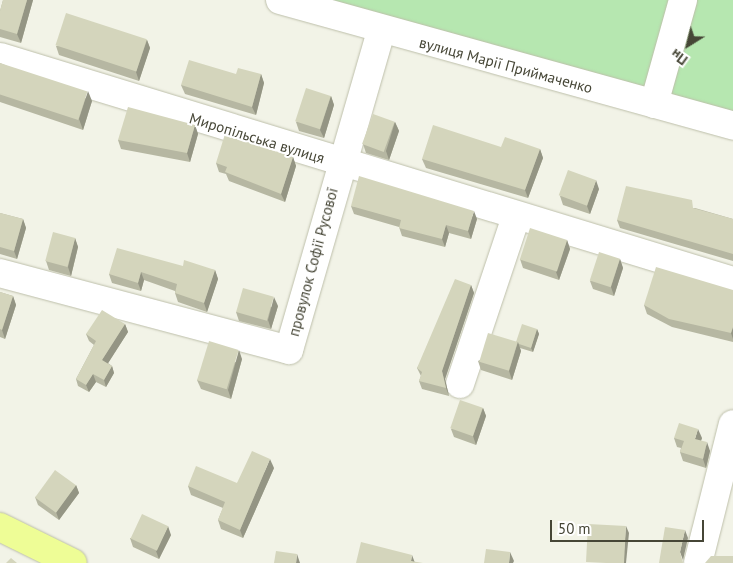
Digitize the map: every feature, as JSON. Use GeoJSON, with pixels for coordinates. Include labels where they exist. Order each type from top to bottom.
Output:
{"type":"FeatureCollection","features":[{"type":"Feature","properties":{"kind":"main road"},"geometry":{"type":"LineString","coordinates":[[0,527],[73,563]]}},
{"type":"Feature","properties":{"kind":"street","name":"вулиця Марії Приймаченко"},"geometry":{"type":"LineString","coordinates":[[280,0],[381,31],[733,126]]}},
{"type":"Feature","properties":{"kind":"street"},"geometry":{"type":"LineString","coordinates":[[654,104],[683,0]]}},
{"type":"Feature","properties":{"kind":"street","name":"провулок Софії Русової"},"geometry":{"type":"LineString","coordinates":[[0,273],[289,350],[340,164],[381,31]]}},
{"type":"Feature","properties":{"kind":"street","name":"Миропільська вулиця"},"geometry":{"type":"LineString","coordinates":[[0,57],[340,164],[733,281]]}},
{"type":"Feature","properties":{"kind":"street"},"geometry":{"type":"LineString","coordinates":[[460,384],[516,216]]}},
{"type":"Feature","properties":{"kind":"street"},"geometry":{"type":"LineString","coordinates":[[698,563],[733,424]]}},
{"type":"Feature","properties":{"kind":"green space"},"geometry":{"type":"Polygon","coordinates":[[[280,0],[733,0],[733,126],[280,0]]]}},
{"type":"Feature","properties":{"kind":"building"},"geometry":{"type":"Polygon","coordinates":[[[3,0],[27,0],[17,34],[0,29],[0,11],[3,0]]]}},
{"type":"Feature","properties":{"kind":"building"},"geometry":{"type":"Polygon","coordinates":[[[66,13],[147,39],[136,72],[55,45],[66,13]]]}},
{"type":"Feature","properties":{"kind":"building"},"geometry":{"type":"Polygon","coordinates":[[[189,60],[236,74],[238,68],[261,74],[252,107],[181,85],[189,60]]]}},
{"type":"Feature","properties":{"kind":"building"},"geometry":{"type":"Polygon","coordinates":[[[0,63],[87,91],[78,120],[0,95],[0,63]]]}},
{"type":"Feature","properties":{"kind":"building"},"geometry":{"type":"Polygon","coordinates":[[[306,88],[331,96],[320,129],[295,121],[306,88]]]}},
{"type":"Feature","properties":{"kind":"building"},"geometry":{"type":"Polygon","coordinates":[[[128,107],[195,125],[187,153],[118,140],[128,107]]]}},
{"type":"Feature","properties":{"kind":"building"},"geometry":{"type":"Polygon","coordinates":[[[373,114],[395,122],[384,152],[362,144],[373,114]]]}},
{"type":"Feature","properties":{"kind":"building"},"geometry":{"type":"Polygon","coordinates":[[[433,125],[501,147],[505,137],[540,149],[525,190],[422,159],[433,125]]]}},
{"type":"Feature","properties":{"kind":"building"},"geometry":{"type":"Polygon","coordinates":[[[225,134],[293,157],[281,194],[225,172],[227,167],[216,163],[225,134]]]}},
{"type":"Feature","properties":{"kind":"building"},"geometry":{"type":"Polygon","coordinates":[[[568,170],[596,180],[587,206],[559,195],[568,170]]]}},
{"type":"Feature","properties":{"kind":"building"},"geometry":{"type":"Polygon","coordinates":[[[359,176],[474,211],[468,231],[446,225],[442,239],[399,228],[401,220],[351,206],[359,176]]]}},
{"type":"Feature","properties":{"kind":"building"},"geometry":{"type":"Polygon","coordinates":[[[626,186],[692,200],[693,208],[733,219],[733,254],[617,220],[626,186]]]}},
{"type":"Feature","properties":{"kind":"building"},"geometry":{"type":"Polygon","coordinates":[[[0,213],[23,219],[14,251],[0,247],[0,213]]]}},
{"type":"Feature","properties":{"kind":"building"},"geometry":{"type":"Polygon","coordinates":[[[530,228],[567,240],[557,271],[520,259],[530,228]]]}},
{"type":"Feature","properties":{"kind":"building"},"geometry":{"type":"Polygon","coordinates":[[[53,232],[75,238],[67,267],[45,261],[53,232]]]}},
{"type":"Feature","properties":{"kind":"building"},"geometry":{"type":"Polygon","coordinates":[[[117,248],[183,266],[184,260],[215,270],[204,303],[175,293],[177,284],[141,272],[138,283],[109,274],[117,248]]]}},
{"type":"Feature","properties":{"kind":"building"},"geometry":{"type":"Polygon","coordinates":[[[599,252],[620,259],[611,287],[590,281],[599,252]]]}},
{"type":"Feature","properties":{"kind":"building"},"geometry":{"type":"Polygon","coordinates":[[[656,267],[733,290],[733,327],[731,333],[669,319],[644,305],[656,267]]]}},
{"type":"Feature","properties":{"kind":"building"},"geometry":{"type":"Polygon","coordinates":[[[455,279],[471,285],[442,371],[446,388],[419,381],[422,372],[417,368],[455,279]]]}},
{"type":"Feature","properties":{"kind":"building"},"geometry":{"type":"Polygon","coordinates":[[[243,288],[274,297],[267,321],[236,312],[243,288]]]}},
{"type":"Feature","properties":{"kind":"building"},"geometry":{"type":"Polygon","coordinates":[[[0,292],[13,296],[2,330],[0,329],[0,292]]]}},
{"type":"Feature","properties":{"kind":"building"},"geometry":{"type":"Polygon","coordinates":[[[102,310],[125,324],[102,360],[112,366],[104,380],[93,374],[86,385],[76,379],[96,341],[86,334],[102,310]]]}},
{"type":"Feature","properties":{"kind":"building"},"geometry":{"type":"Polygon","coordinates":[[[522,324],[537,329],[531,348],[516,342],[522,324]]]}},
{"type":"Feature","properties":{"kind":"building"},"geometry":{"type":"Polygon","coordinates":[[[488,333],[518,342],[509,371],[479,362],[488,333]]]}},
{"type":"Feature","properties":{"kind":"building"},"geometry":{"type":"Polygon","coordinates":[[[209,341],[239,350],[227,389],[197,380],[209,341]]]}},
{"type":"Feature","properties":{"kind":"building"},"geometry":{"type":"Polygon","coordinates":[[[460,400],[483,408],[473,436],[450,428],[460,400]]]}},
{"type":"Feature","properties":{"kind":"building"},"geometry":{"type":"Polygon","coordinates":[[[679,423],[698,429],[695,439],[707,442],[703,459],[680,452],[684,441],[674,438],[679,423]]]}},
{"type":"Feature","properties":{"kind":"building"},"geometry":{"type":"Polygon","coordinates":[[[252,451],[270,459],[240,530],[218,520],[225,502],[188,486],[196,466],[237,483],[252,451]]]}},
{"type":"Feature","properties":{"kind":"building"},"geometry":{"type":"Polygon","coordinates":[[[55,470],[76,485],[56,513],[35,498],[55,470]]]}},
{"type":"Feature","properties":{"kind":"building"},"geometry":{"type":"Polygon","coordinates":[[[142,514],[168,526],[157,551],[131,538],[142,514]]]}},
{"type":"Feature","properties":{"kind":"building"},"geometry":{"type":"Polygon","coordinates":[[[588,524],[626,526],[624,563],[586,562],[588,524]]]}},
{"type":"Feature","properties":{"kind":"building"},"geometry":{"type":"Polygon","coordinates":[[[665,527],[685,530],[680,552],[683,563],[659,563],[665,527]]]}},
{"type":"Feature","properties":{"kind":"building"},"geometry":{"type":"Polygon","coordinates":[[[361,542],[412,555],[411,561],[423,563],[356,563],[361,542]]]}},
{"type":"Feature","properties":{"kind":"building"},"geometry":{"type":"Polygon","coordinates":[[[486,549],[510,552],[509,563],[484,563],[486,549]]]}},
{"type":"Feature","properties":{"kind":"building"},"geometry":{"type":"Polygon","coordinates":[[[276,551],[297,554],[296,563],[274,563],[276,551]]]}},
{"type":"Feature","properties":{"kind":"building"},"geometry":{"type":"Polygon","coordinates":[[[711,556],[733,556],[733,563],[705,563],[711,556]]]}},
{"type":"Feature","properties":{"kind":"building"},"geometry":{"type":"Polygon","coordinates":[[[11,558],[17,563],[6,563],[11,558]]]}}]}
